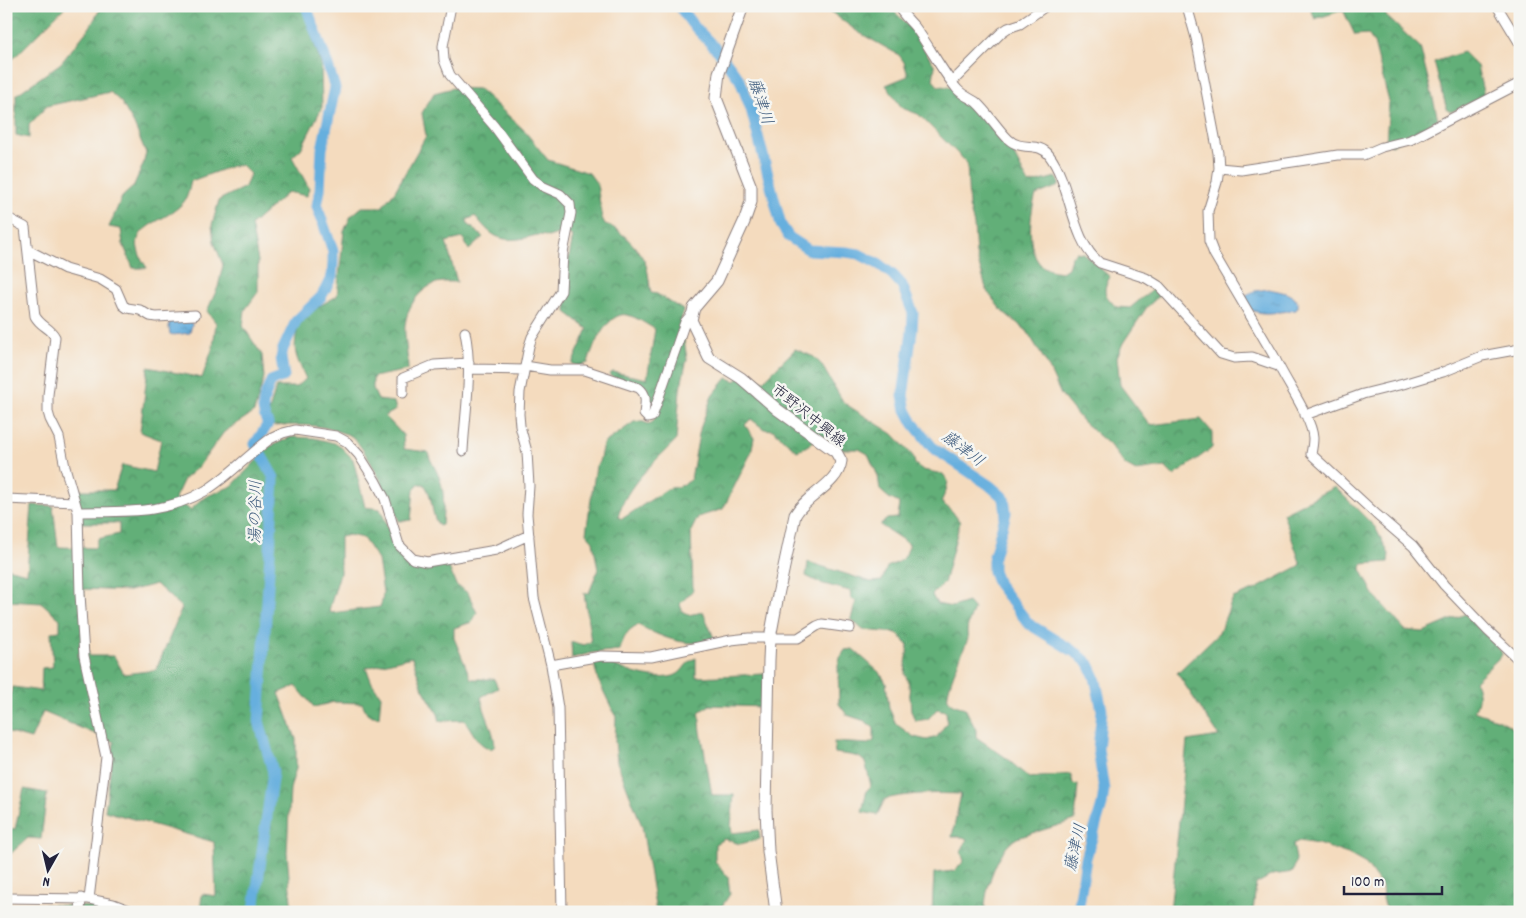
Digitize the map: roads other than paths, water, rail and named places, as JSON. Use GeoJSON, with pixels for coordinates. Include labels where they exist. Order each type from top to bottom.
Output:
{"type":"FeatureCollection","features":[{"type":"Feature","properties":{"kind":"main road"},"geometry":{"type":"LineString","coordinates":[[691,315],[694,308],[717,281],[751,202],[751,187],[716,98],[719,73],[743,6]]}},
{"type":"Feature","properties":{"kind":"main road","name":"市野沢中興線"},"geometry":{"type":"LineString","coordinates":[[691,315],[709,358],[741,378],[778,410],[836,452],[841,461],[838,470],[824,487],[803,503],[795,515],[770,638],[766,810],[768,851],[776,912]]}},
{"type":"Feature","properties":{"kind":"street"},"geometry":{"type":"LineString","coordinates":[[451,6],[443,46],[444,60],[450,75],[494,126],[532,178],[542,186],[560,194],[570,204],[571,213],[563,253],[561,291],[532,337],[525,368],[519,414],[527,452],[529,535],[534,598],[551,666],[558,708],[562,912]]}},
{"type":"Feature","properties":{"kind":"street"},"geometry":{"type":"LineString","coordinates":[[898,6],[959,92],[975,102],[1008,140],[1022,147],[1038,147],[1048,154],[1055,164],[1085,244],[1095,259],[1100,263],[1146,278],[1159,286],[1222,354],[1234,358],[1252,357],[1278,366]]}},
{"type":"Feature","properties":{"kind":"street"},"geometry":{"type":"LineString","coordinates":[[952,82],[1002,32],[1025,22],[1046,6]]}},
{"type":"Feature","properties":{"kind":"street"},"geometry":{"type":"LineString","coordinates":[[1187,6],[1196,38],[1210,108],[1219,168],[1217,182],[1208,211],[1209,241],[1214,254],[1274,356],[1305,414],[1313,436],[1311,454],[1377,515],[1414,546],[1444,585],[1520,661]]}},
{"type":"Feature","properties":{"kind":"street"},"geometry":{"type":"LineString","coordinates":[[1497,6],[1520,44]]}},
{"type":"Feature","properties":{"kind":"street"},"geometry":{"type":"LineString","coordinates":[[1219,168],[1241,170],[1329,157],[1364,155],[1382,147],[1410,140],[1520,83]]}},
{"type":"Feature","properties":{"kind":"street"},"geometry":{"type":"LineString","coordinates":[[6,217],[25,227],[35,316],[39,323],[52,332],[55,337],[48,395],[48,412],[59,437],[65,467],[78,512],[84,656],[106,757],[85,898],[80,912]]}},
{"type":"Feature","properties":{"kind":"street"},"geometry":{"type":"LineString","coordinates":[[28,250],[65,269],[100,279],[116,289],[123,305],[127,308],[140,310],[156,317],[194,315]]}},
{"type":"Feature","properties":{"kind":"street"},"geometry":{"type":"LineString","coordinates":[[402,393],[403,378],[434,365],[585,370],[639,388],[646,396],[644,414],[648,418],[652,417],[685,322],[691,315]]}},
{"type":"Feature","properties":{"kind":"street"},"geometry":{"type":"LineString","coordinates":[[463,451],[469,366],[465,332]]}},
{"type":"Feature","properties":{"kind":"street"},"geometry":{"type":"LineString","coordinates":[[1305,414],[1363,394],[1443,372],[1482,356],[1520,349]]}},
{"type":"Feature","properties":{"kind":"street"},"geometry":{"type":"LineString","coordinates":[[78,512],[142,511],[186,500],[205,491],[263,444],[282,432],[295,430],[336,436],[347,442],[359,455],[385,499],[399,545],[413,559],[427,562],[496,550],[529,535]]}},
{"type":"Feature","properties":{"kind":"street"},"geometry":{"type":"LineString","coordinates":[[6,499],[75,502]]}},
{"type":"Feature","properties":{"kind":"street"},"geometry":{"type":"LineString","coordinates":[[551,666],[601,656],[651,657],[731,640],[798,638],[822,624],[850,628]]}},
{"type":"Feature","properties":{"kind":"street"},"geometry":{"type":"LineString","coordinates":[[6,898],[85,898],[113,904],[134,912]]}},
{"type":"Feature","properties":{"kind":"water"},"geometry":{"type":"Polygon","coordinates":[[[1269,289],[1292,296],[1297,302],[1298,307],[1296,310],[1264,313],[1250,309],[1246,295],[1255,291],[1269,289]]]}},
{"type":"Feature","properties":{"kind":"water"},"geometry":{"type":"Polygon","coordinates":[[[170,320],[189,320],[192,324],[190,333],[170,334],[170,320]]]}},
{"type":"Feature","properties":{"kind":"waterway","name":"湯の谷川"},"geometry":{"type":"LineString","coordinates":[[254,910],[273,772],[259,721],[274,478],[255,444],[268,424],[263,407],[271,381],[284,376],[281,358],[283,349],[296,321],[321,297],[332,276],[333,262],[333,251],[317,206],[320,190],[322,149],[335,88],[306,6]]}},
{"type":"Feature","properties":{"kind":"waterway","name":"藤津川"},"geometry":{"type":"LineString","coordinates":[[679,6],[692,24],[719,52],[740,80],[751,109],[781,225],[789,237],[809,250],[859,254],[880,265],[902,285],[913,313],[903,396],[906,410],[913,423],[933,448],[989,485],[1004,498],[1006,513],[993,560],[993,571],[998,584],[1029,624],[1078,654],[1089,664],[1095,677],[1102,710],[1098,749],[1104,790],[1102,805],[1086,858],[1078,912]]}}]}
